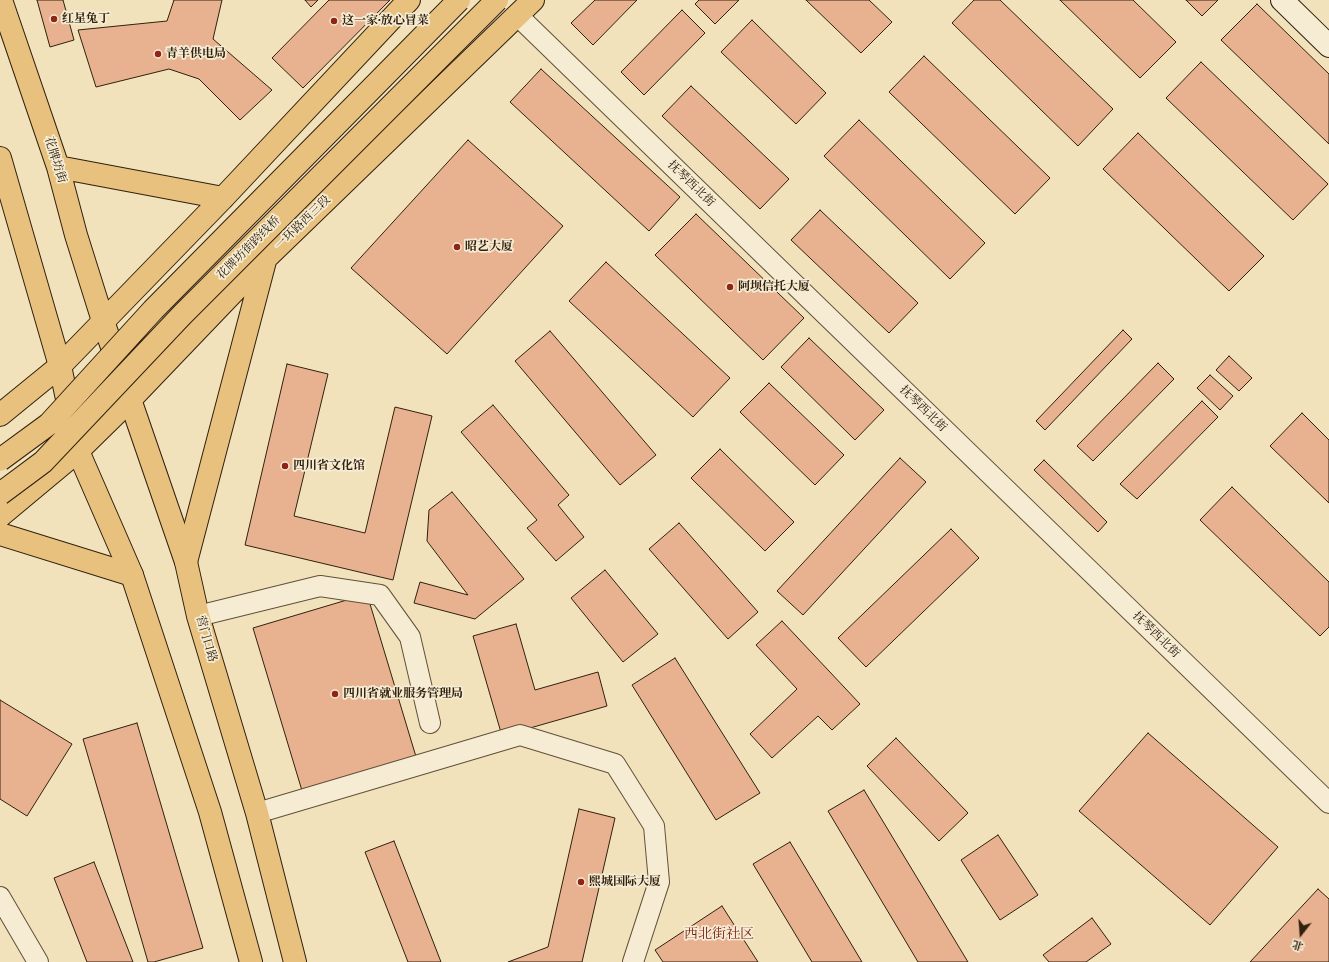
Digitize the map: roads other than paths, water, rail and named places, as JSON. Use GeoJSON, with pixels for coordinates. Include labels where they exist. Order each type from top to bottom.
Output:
{"type":"FeatureCollection","features":[{"type":"Feature","properties":{"kind":"main road","name":"花牌坊街"},"geometry":{"type":"LineString","coordinates":[[1,0],[58,167],[76,235],[103,321]]}},
{"type":"Feature","properties":{"kind":"main road"},"geometry":{"type":"LineString","coordinates":[[0,415],[60,366],[223,198],[409,0]]}},
{"type":"Feature","properties":{"kind":"main road","name":"花牌坊街跨线桥"},"geometry":{"type":"LineString","coordinates":[[0,460],[49,424],[153,310],[459,0]]}},
{"type":"Feature","properties":{"kind":"main road","name":"花牌坊街跨线桥"},"geometry":{"type":"LineString","coordinates":[[0,494],[43,462],[182,315],[496,0]]}},
{"type":"Feature","properties":{"kind":"main road","name":"一环路西三段"},"geometry":{"type":"LineString","coordinates":[[0,516],[78,451],[130,400],[265,259],[534,0]]}},
{"type":"Feature","properties":{"kind":"main road"},"geometry":{"type":"LineString","coordinates":[[0,158],[60,366],[78,451],[132,575],[210,812],[251,962]]}},
{"type":"Feature","properties":{"kind":"main road"},"geometry":{"type":"LineString","coordinates":[[58,167],[223,198]]}},
{"type":"Feature","properties":{"kind":"main road"},"geometry":{"type":"LineString","coordinates":[[186,562],[265,259]]}},
{"type":"Feature","properties":{"kind":"main road","name":"营门口路"},"geometry":{"type":"LineString","coordinates":[[103,321],[186,562],[198,616],[257,813],[295,962]]}},
{"type":"Feature","properties":{"kind":"main road"},"geometry":{"type":"LineString","coordinates":[[0,534],[132,575]]}},
{"type":"Feature","properties":{"kind":"street"},"geometry":{"type":"LineString","coordinates":[[1282,0],[1329,46]]}},
{"type":"Feature","properties":{"kind":"street","name":"抚琴西北街"},"geometry":{"type":"LineString","coordinates":[[518,16],[1329,803]]}},
{"type":"Feature","properties":{"kind":"street"},"geometry":{"type":"LineString","coordinates":[[198,616],[320,586],[380,596],[410,637],[430,723]]}},
{"type":"Feature","properties":{"kind":"street"},"geometry":{"type":"LineString","coordinates":[[257,813],[520,735],[615,764],[654,826],[659,882],[633,962]]}},
{"type":"Feature","properties":{"kind":"street"},"geometry":{"type":"LineString","coordinates":[[0,897],[38,962]]}},
{"type":"Feature","properties":{"kind":"place","name":"红星兔丁"},"geometry":{"type":"Point","coordinates":[54,19]}},
{"type":"Feature","properties":{"kind":"place","name":"这一家·放心冒菜"},"geometry":{"type":"Point","coordinates":[334,21]}},
{"type":"Feature","properties":{"kind":"place","name":"青羊供电局"},"geometry":{"type":"Point","coordinates":[158,54]}},
{"type":"Feature","properties":{"kind":"place","name":"昭艺大厦"},"geometry":{"type":"Point","coordinates":[457,247]}},
{"type":"Feature","properties":{"kind":"place","name":"阿坝信托大厦"},"geometry":{"type":"Point","coordinates":[730,287]}},
{"type":"Feature","properties":{"kind":"place","name":"四川省文化馆"},"geometry":{"type":"Point","coordinates":[285,466]}},
{"type":"Feature","properties":{"kind":"place","name":"四川省就业服务管理局"},"geometry":{"type":"Point","coordinates":[335,694]}},
{"type":"Feature","properties":{"kind":"place","name":"熙城国际大厦"},"geometry":{"type":"Point","coordinates":[581,882]}},
{"type":"Feature","properties":{"kind":"district","name":"西北街社区"},"geometry":{"type":"Point","coordinates":[719,934]}}]}
